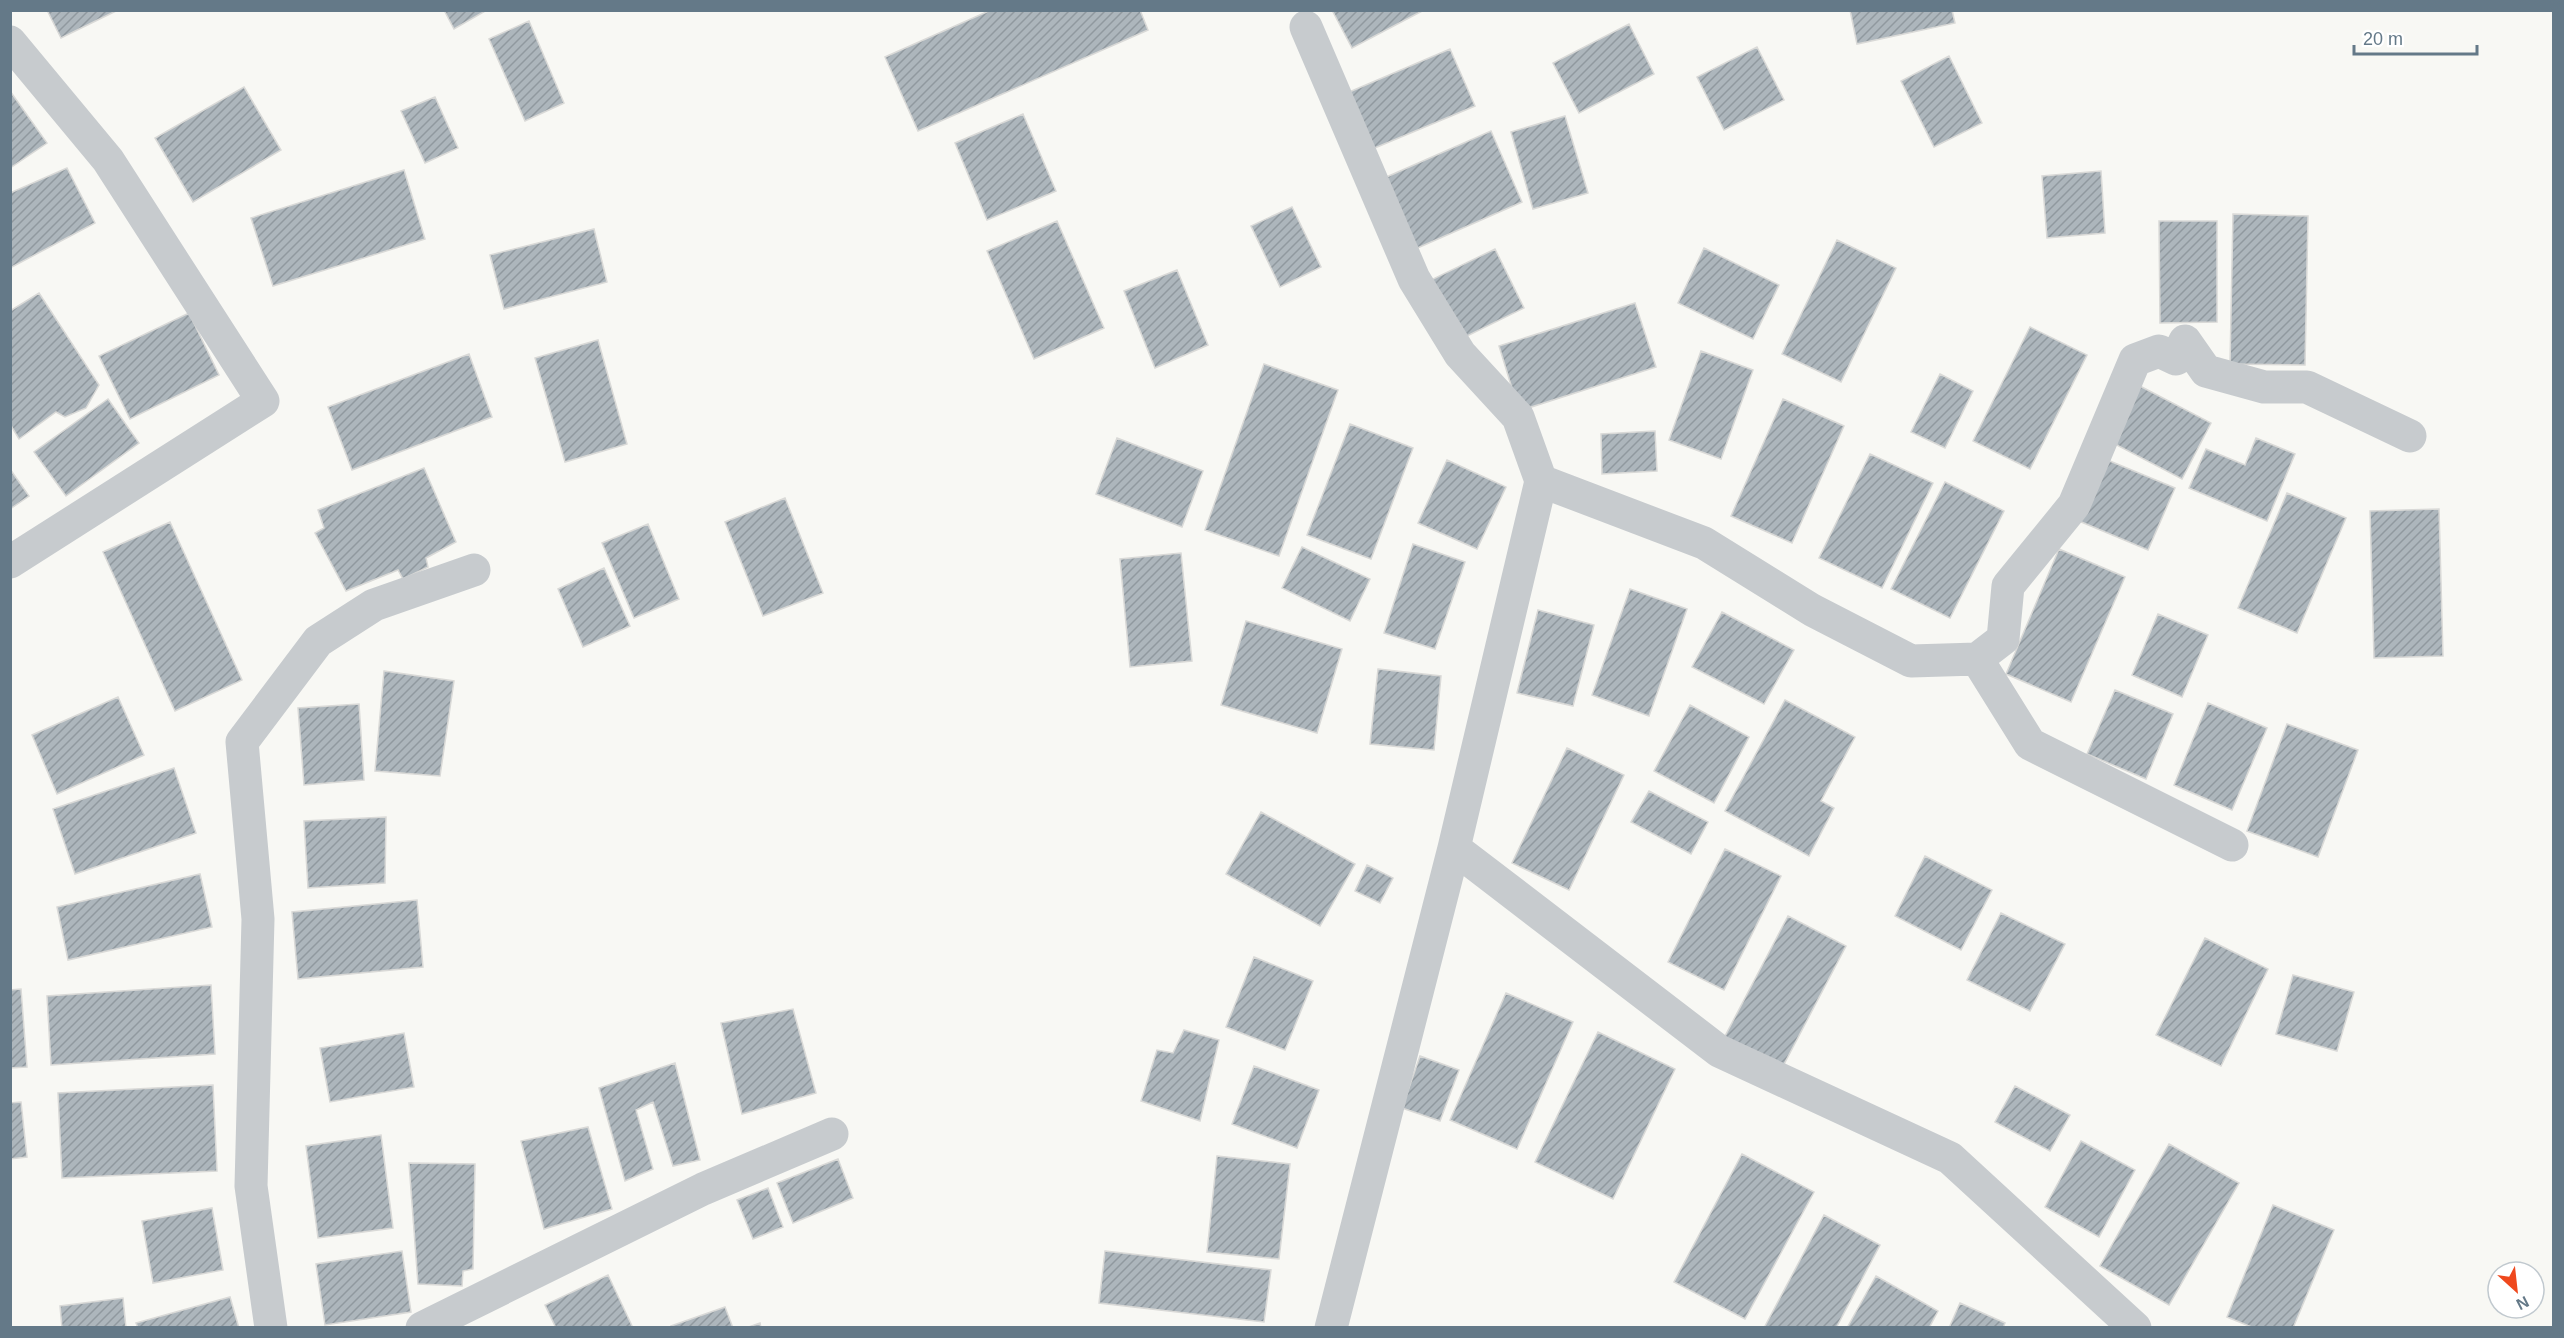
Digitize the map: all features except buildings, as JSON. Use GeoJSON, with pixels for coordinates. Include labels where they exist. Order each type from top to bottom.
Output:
{"type":"FeatureCollection","features":[{"type":"Feature","properties":{"kind":"street"},"geometry":{"type":"LineString","coordinates":[[1306,27],[1414,279],[1460,354],[1518,417],[1541,481],[1454,848],[1331,1328]]}},
{"type":"Feature","properties":{"kind":"street"},"geometry":{"type":"LineString","coordinates":[[10,42],[108,160],[262,401],[10,562]]}},
{"type":"Feature","properties":{"kind":"street"},"geometry":{"type":"LineString","coordinates":[[1541,481],[1704,543],[1812,610],[1911,661],[1977,660],[2003,639],[2008,586],[2074,505],[2135,360],[2159,351],[2176,359],[2185,341],[2205,371],[2264,387],[2307,387],[2410,436]]}},
{"type":"Feature","properties":{"kind":"street"},"geometry":{"type":"LineString","coordinates":[[271,1328],[251,1186],[258,919],[243,742],[318,641],[374,605],[474,570]]}},
{"type":"Feature","properties":{"kind":"street"},"geometry":{"type":"LineString","coordinates":[[1977,660],[2030,744],[2232,845]]}},
{"type":"Feature","properties":{"kind":"street"},"geometry":{"type":"LineString","coordinates":[[1454,848],[1719,1051],[1950,1158],[2135,1328]]}},
{"type":"Feature","properties":{"kind":"street"},"geometry":{"type":"LineString","coordinates":[[422,1328],[703,1189],[832,1134]]}}]}
